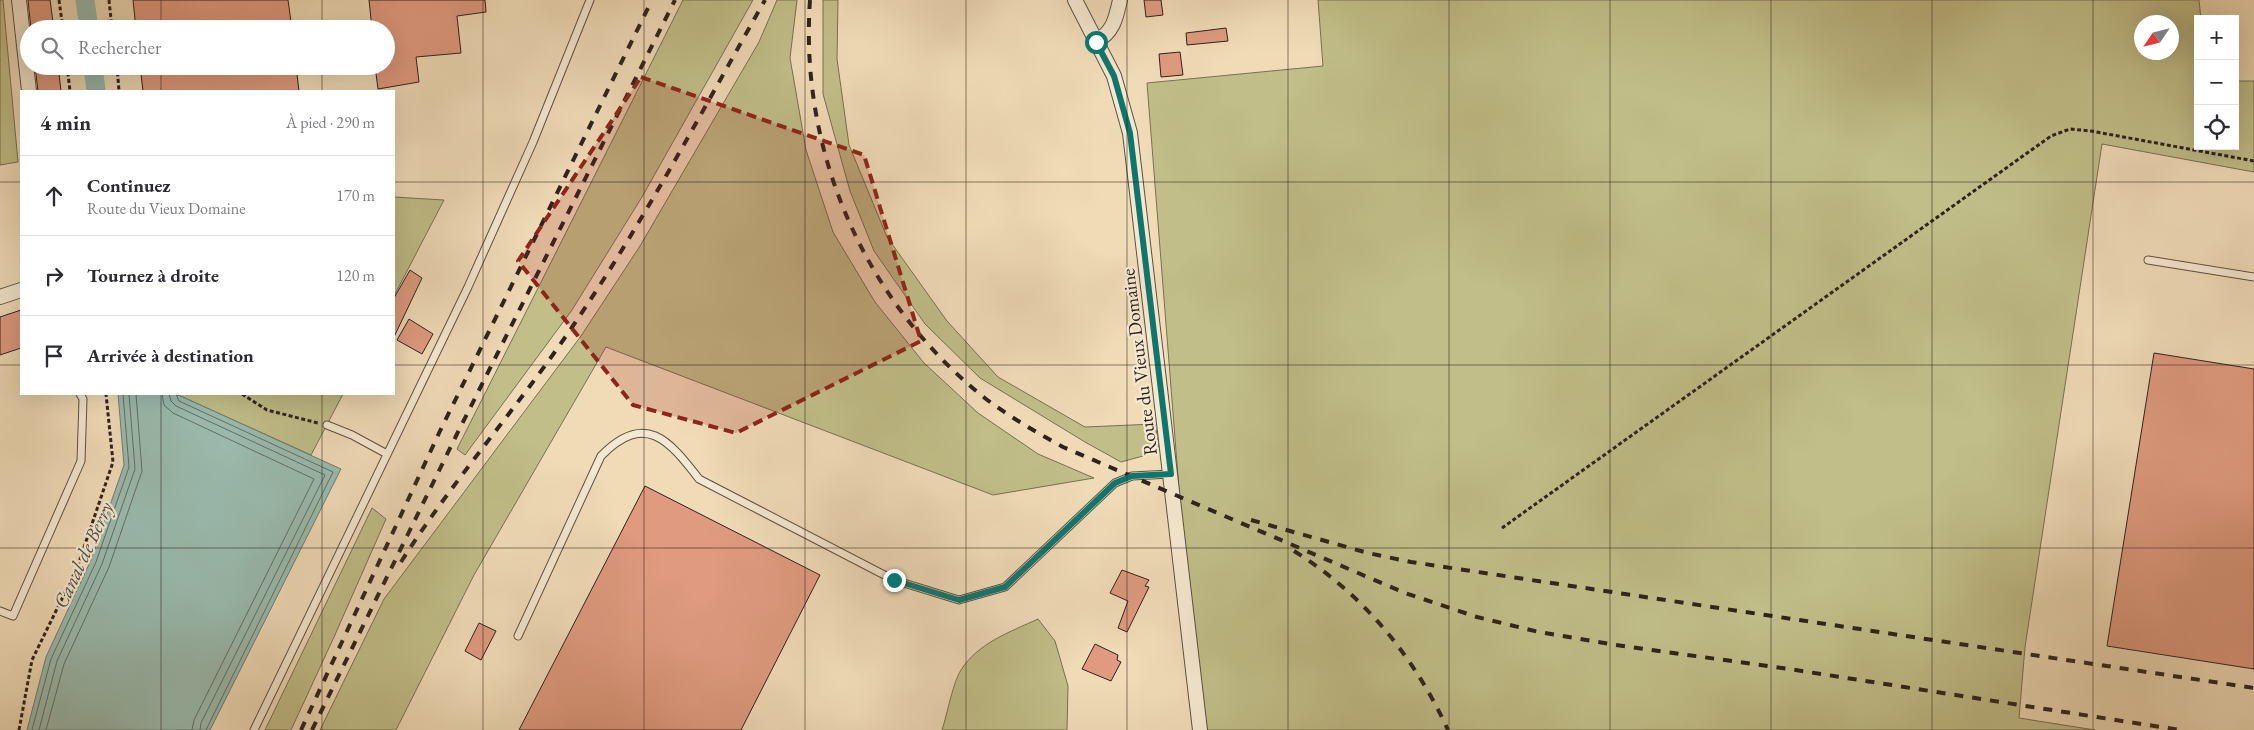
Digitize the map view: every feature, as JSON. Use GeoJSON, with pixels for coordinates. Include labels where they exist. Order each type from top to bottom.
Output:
{"type":"FeatureCollection","features":[{"type":"Feature","properties":{"kind":"street"},"geometry":{"type":"LineString","coordinates":[[19,0],[21,20]]}},
{"type":"Feature","properties":{"kind":"street","name":"Route du Vieux Domaine"},"geometry":{"type":"LineString","coordinates":[[1075,0],[1114,76],[1130,133],[1200,730]]}},
{"type":"Feature","properties":{"kind":"street"},"geometry":{"type":"LineString","coordinates":[[1096,42],[1104,37],[1115,23],[1120,0]]}},
{"type":"Feature","properties":{"kind":"street"},"geometry":{"type":"LineString","coordinates":[[28,75],[30,90]]}},
{"type":"Feature","properties":{"kind":"street"},"geometry":{"type":"LineString","coordinates":[[0,297],[20,290]]}},
{"type":"Feature","properties":{"kind":"lane"},"geometry":{"type":"LineString","coordinates":[[254,730],[468,287],[533,142],[590,0]]}},
{"type":"Feature","properties":{"kind":"lane"},"geometry":{"type":"LineString","coordinates":[[2148,260],[2254,277]]}},
{"type":"Feature","properties":{"kind":"lane"},"geometry":{"type":"LineString","coordinates":[[0,611],[13,616],[81,461],[83,399],[81,395]]}},
{"type":"Feature","properties":{"kind":"lane"},"geometry":{"type":"LineString","coordinates":[[327,425],[352,435],[387,454]]}},
{"type":"Feature","properties":{"kind":"lane"},"geometry":{"type":"LineString","coordinates":[[518,636],[601,456],[615,442],[636,433],[661,437],[677,451],[699,479],[894,580],[959,600],[1005,587],[1115,483],[1132,476],[1171,474]]}},
{"type":"Feature","properties":{"kind":"path"},"geometry":{"type":"LineString","coordinates":[[59,0],[62,20]]}},
{"type":"Feature","properties":{"kind":"path"},"geometry":{"type":"LineString","coordinates":[[109,0],[111,20]]}},
{"type":"Feature","properties":{"kind":"path"},"geometry":{"type":"LineString","coordinates":[[68,75],[70,90]]}},
{"type":"Feature","properties":{"kind":"path"},"geometry":{"type":"LineString","coordinates":[[117,75],[120,90]]}},
{"type":"Feature","properties":{"kind":"path"},"geometry":{"type":"LineString","coordinates":[[1502,528],[2050,136],[2070,129],[2091,131],[2254,161]]}},
{"type":"Feature","properties":{"kind":"path"},"geometry":{"type":"LineString","coordinates":[[19,730],[32,660],[77,568],[113,462],[106,395]]}},
{"type":"Feature","properties":{"kind":"path"},"geometry":{"type":"LineString","coordinates":[[244,395],[267,410],[327,425]]}},
{"type":"Feature","properties":{"kind":"highlighted area"},"geometry":{"type":"Polygon","coordinates":[[[641,77],[864,155],[921,341],[736,433],[633,405],[518,261],[641,77]]]}},
{"type":"Feature","properties":{"kind":"shaded area"},"geometry":{"type":"Polygon","coordinates":[[[0,0],[3,0],[18,162],[0,165],[0,0]]]}},
{"type":"Feature","properties":{"kind":"shaded area"},"geometry":{"type":"Polygon","coordinates":[[[683,0],[753,0],[642,197],[572,310],[465,455],[457,449],[683,0]]]}},
{"type":"Feature","properties":{"kind":"shaded area"},"geometry":{"type":"Polygon","coordinates":[[[777,0],[797,0],[790,58],[806,150],[833,232],[875,302],[924,363],[978,413],[1038,454],[1094,478],[993,495],[606,347],[474,575],[396,730],[320,730],[384,599],[581,336],[640,246],[759,42],[777,0]]]}},
{"type":"Feature","properties":{"kind":"shaded area"},"geometry":{"type":"Polygon","coordinates":[[[823,0],[838,0],[837,59],[849,145],[887,237],[947,321],[998,377],[1085,427],[1155,424],[1159,446],[1154,453],[1121,462],[1085,442],[980,378],[925,324],[874,251],[850,191],[823,94],[823,0]]]}},
{"type":"Feature","properties":{"kind":"shaded area"},"geometry":{"type":"Polygon","coordinates":[[[1318,0],[2199,0],[2201,15],[2194,15],[2194,150],[2239,150],[2239,81],[2254,81],[2254,172],[2102,144],[2025,647],[2019,718],[2095,730],[1198,730],[1147,83],[1323,66],[1318,0]]]}},
{"type":"Feature","properties":{"kind":"shaded area"},"geometry":{"type":"Polygon","coordinates":[[[395,197],[444,200],[395,294],[395,197]]]}},
{"type":"Feature","properties":{"kind":"shaded area"},"geometry":{"type":"Polygon","coordinates":[[[178,395],[342,395],[311,455],[178,395]]]}},
{"type":"Feature","properties":{"kind":"shaded area"},"geometry":{"type":"Polygon","coordinates":[[[372,508],[386,519],[291,730],[265,730],[372,508]]]}},
{"type":"Feature","properties":{"kind":"shaded area"},"geometry":{"type":"Polygon","coordinates":[[[1038,619],[1055,641],[1068,686],[1067,730],[942,730],[955,682],[968,661],[976,652],[995,639],[1038,619]]]}},
{"type":"Feature","properties":{"kind":"water"},"geometry":{"type":"Polygon","coordinates":[[[118,395],[178,395],[341,469],[210,730],[27,730],[46,657],[91,560],[124,465],[118,395]]]}},
{"type":"Feature","properties":{"kind":"building"},"geometry":{"type":"Polygon","coordinates":[[[28,0],[50,0],[53,20],[30,20],[28,0]]]}},
{"type":"Feature","properties":{"kind":"building"},"geometry":{"type":"Polygon","coordinates":[[[133,0],[288,0],[291,20],[135,20],[133,0]]]}},
{"type":"Feature","properties":{"kind":"building"},"geometry":{"type":"Polygon","coordinates":[[[369,0],[485,0],[486,12],[457,16],[461,53],[416,57],[419,82],[378,89],[376,75],[395,75],[395,20],[371,20],[369,0]]]}},
{"type":"Feature","properties":{"kind":"building"},"geometry":{"type":"Polygon","coordinates":[[[1144,0],[1161,0],[1163,15],[1146,17],[1144,0]]]}},
{"type":"Feature","properties":{"kind":"building"},"geometry":{"type":"Polygon","coordinates":[[[1226,28],[1228,41],[1187,45],[1186,33],[1226,28]]]}},
{"type":"Feature","properties":{"kind":"building"},"geometry":{"type":"Polygon","coordinates":[[[1180,52],[1183,75],[1161,77],[1159,54],[1180,52]]]}},
{"type":"Feature","properties":{"kind":"building"},"geometry":{"type":"Polygon","coordinates":[[[36,75],[59,75],[61,90],[38,90],[36,75]]]}},
{"type":"Feature","properties":{"kind":"building"},"geometry":{"type":"Polygon","coordinates":[[[141,75],[297,75],[299,90],[143,90],[141,75]]]}},
{"type":"Feature","properties":{"kind":"building"},"geometry":{"type":"Polygon","coordinates":[[[410,270],[422,278],[395,335],[395,296],[410,270]]]}},
{"type":"Feature","properties":{"kind":"building"},"geometry":{"type":"Polygon","coordinates":[[[20,310],[20,348],[0,355],[0,317],[20,310]]]}},
{"type":"Feature","properties":{"kind":"building"},"geometry":{"type":"Polygon","coordinates":[[[409,319],[433,334],[422,354],[397,340],[409,319]]]}},
{"type":"Feature","properties":{"kind":"building"},"geometry":{"type":"Polygon","coordinates":[[[2154,353],[2254,369],[2254,669],[2107,646],[2154,353]]]}},
{"type":"Feature","properties":{"kind":"building"},"geometry":{"type":"Polygon","coordinates":[[[645,486],[820,575],[741,730],[519,730],[645,486]]]}},
{"type":"Feature","properties":{"kind":"building"},"geometry":{"type":"Polygon","coordinates":[[[1122,570],[1149,580],[1145,586],[1149,587],[1127,632],[1118,628],[1128,601],[1110,593],[1122,570]]]}},
{"type":"Feature","properties":{"kind":"building"},"geometry":{"type":"Polygon","coordinates":[[[479,623],[496,631],[481,660],[465,651],[479,623]]]}},
{"type":"Feature","properties":{"kind":"building"},"geometry":{"type":"Polygon","coordinates":[[[1095,644],[1118,655],[1117,660],[1121,662],[1111,681],[1082,669],[1095,644]]]}},
{"type":"Feature","properties":{"kind":"waterway","name":"Canal de Berry"},"geometry":{"type":"LineString","coordinates":[[85,0],[88,20]]}},
{"type":"Feature","properties":{"kind":"waterway","name":"Canal de Berry"},"geometry":{"type":"LineString","coordinates":[[94,75],[96,90]]}},
{"type":"Feature","properties":{"kind":"railway"},"geometry":{"type":"LineString","coordinates":[[301,730],[440,431],[652,0]]}},
{"type":"Feature","properties":{"kind":"railway"},"geometry":{"type":"LineString","coordinates":[[312,730],[456,436],[675,0]]}},
{"type":"Feature","properties":{"kind":"railway"},"geometry":{"type":"LineString","coordinates":[[401,562],[440,504],[546,365],[593,295],[645,212],[765,0]]}},
{"type":"Feature","properties":{"kind":"railway"},"geometry":{"type":"LineString","coordinates":[[810,0],[809,57],[816,114],[829,168],[849,221],[875,271],[906,318],[944,361],[995,406],[1063,447],[1405,593],[1477,617],[1539,632],[1616,645],[1789,669],[2180,730]]}},
{"type":"Feature","properties":{"kind":"railway"},"geometry":{"type":"LineString","coordinates":[[1251,520],[1368,553],[1411,562],[2254,688]]}},
{"type":"Feature","properties":{"kind":"railway"},"geometry":{"type":"LineString","coordinates":[[1294,551],[1342,587],[1384,629],[1403,652],[1419,677],[1448,730]]}},
{"type":"Feature","properties":{"kind":"route"},"geometry":{"type":"LineString","coordinates":[[894,580],[959,600],[1005,587],[1115,483],[1132,476],[1171,474],[1130,133],[1114,76],[1096,42]]}}]}
